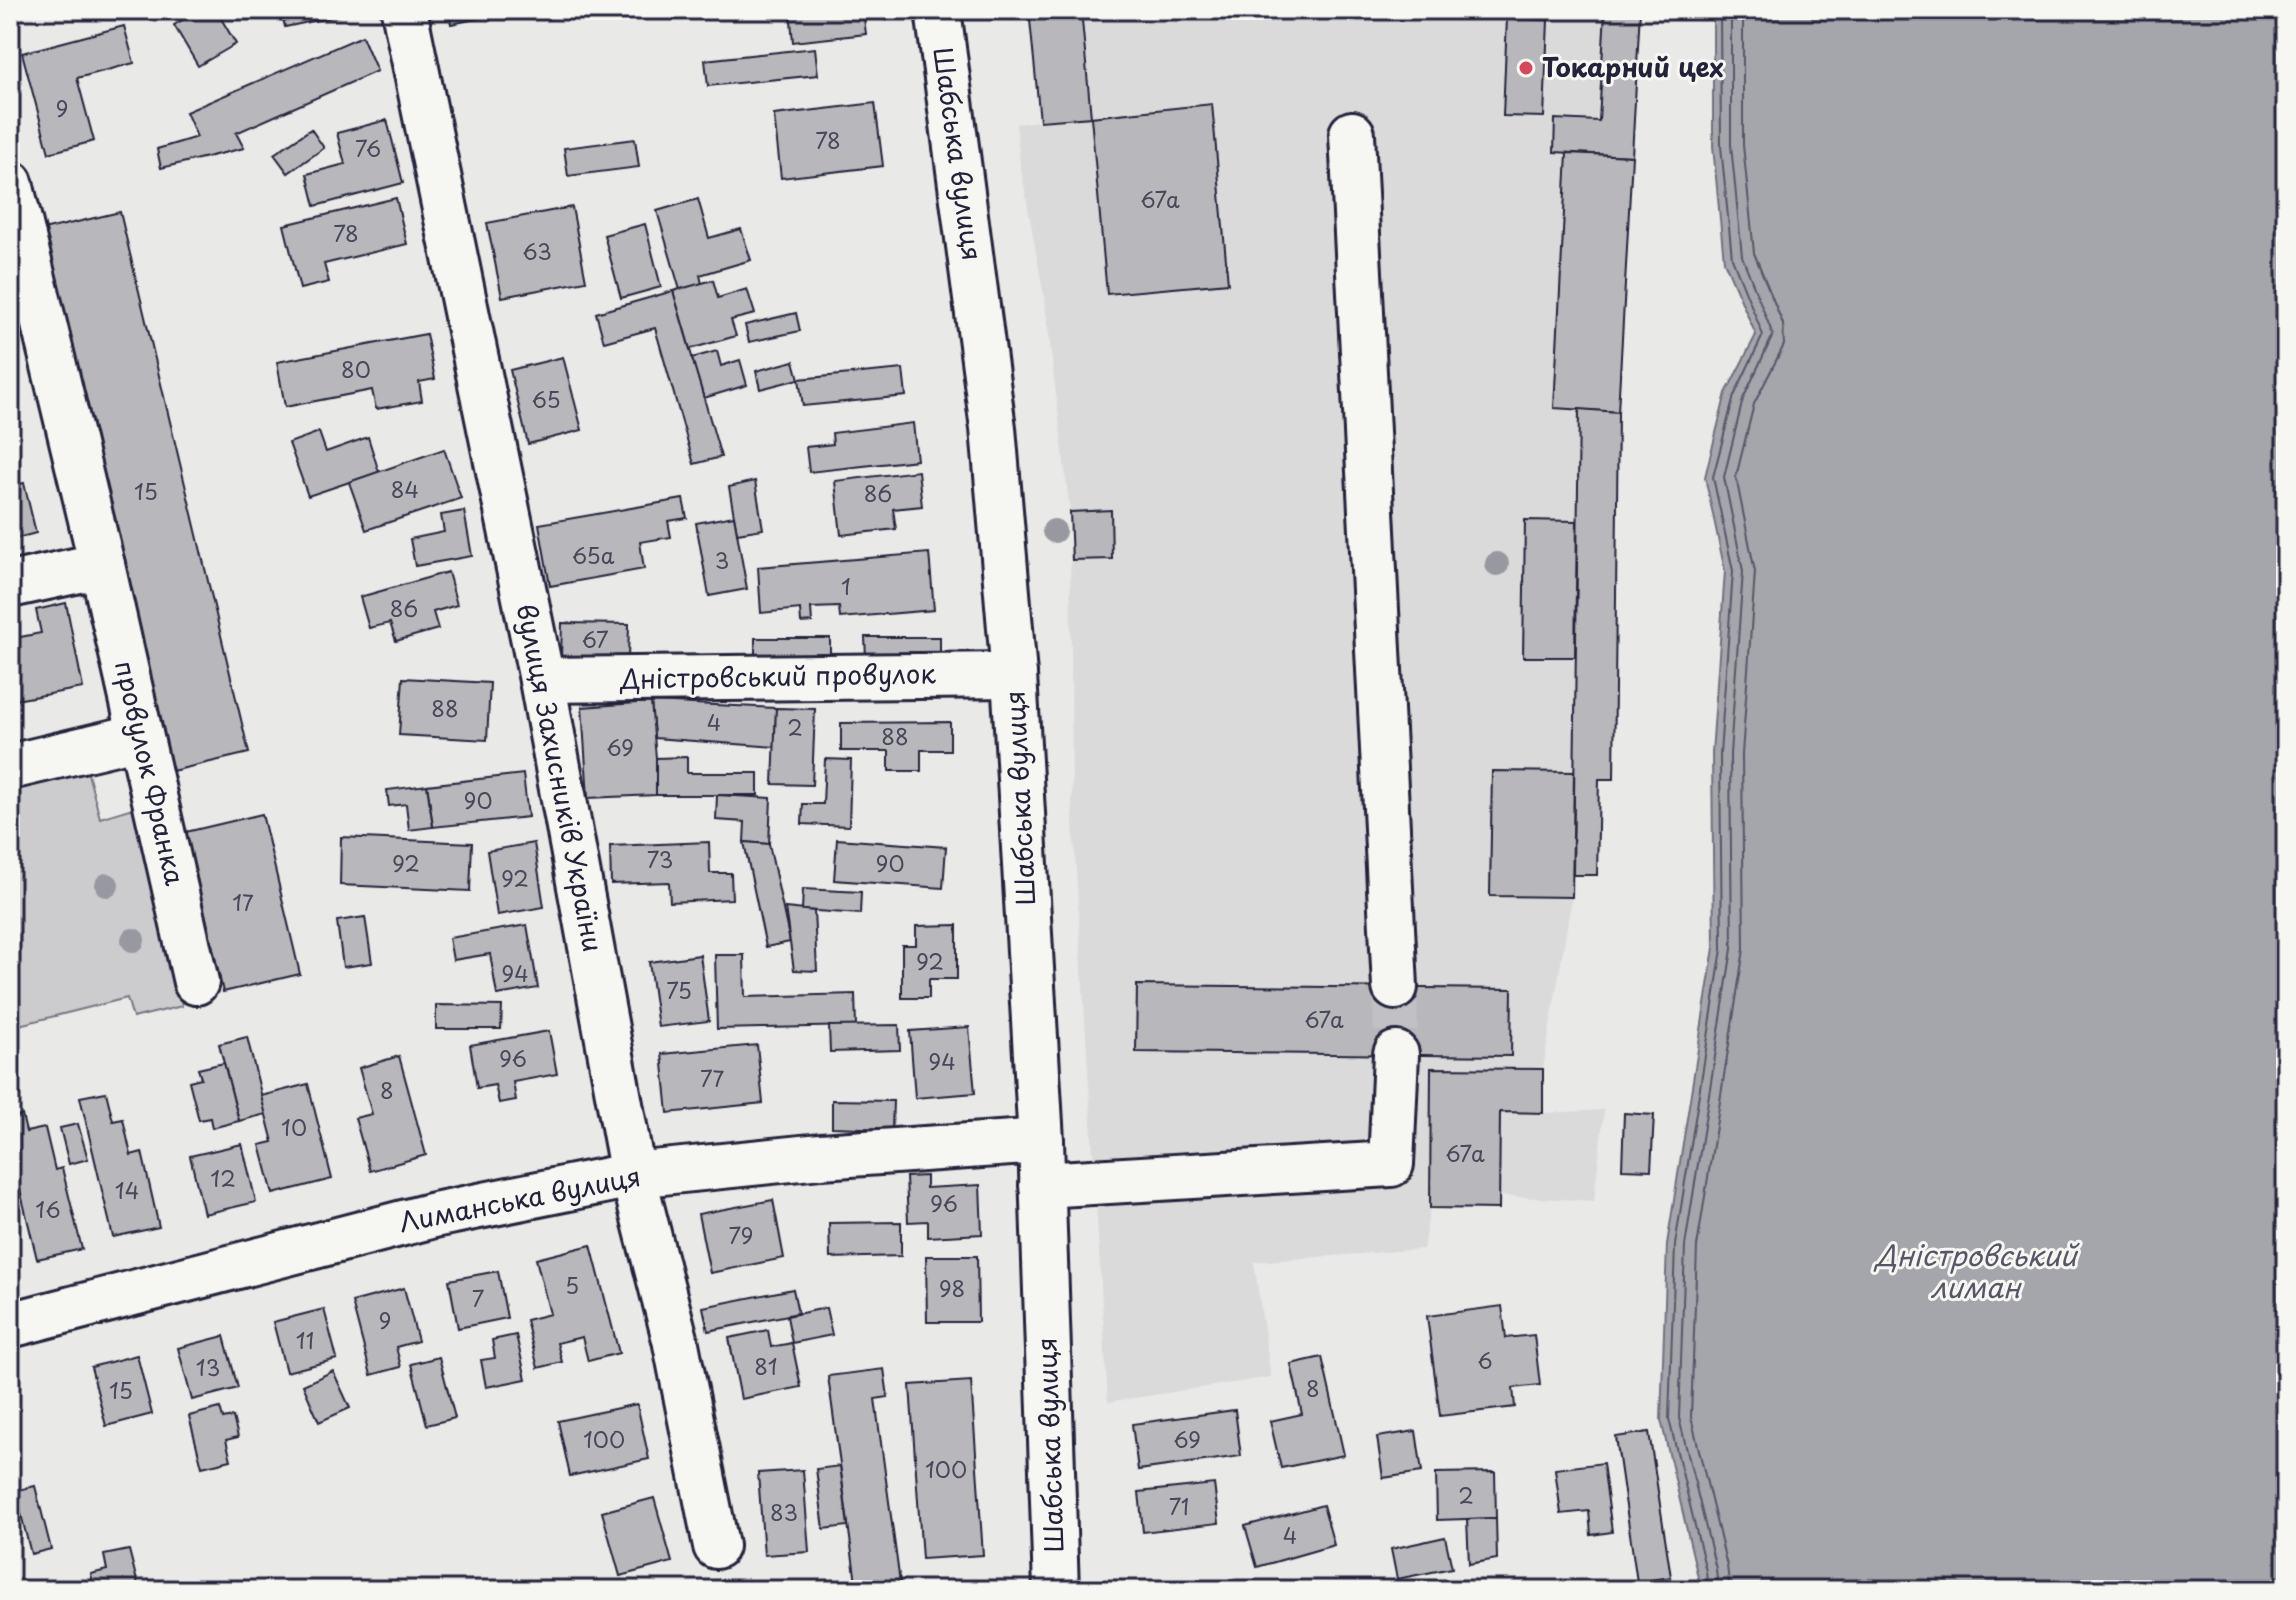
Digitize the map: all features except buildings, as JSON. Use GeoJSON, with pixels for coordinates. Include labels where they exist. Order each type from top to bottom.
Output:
{"type":"FeatureCollection","features":[{"type":"Feature","properties":{"kind":"street","name":"вулиця Захисників України"},"geometry":{"type":"LineString","coordinates":[[404,10],[542,680],[633,1175],[675,1339],[716,1546]]}},
{"type":"Feature","properties":{"kind":"street","name":"Шабська вулиця"},"geometry":{"type":"LineString","coordinates":[[938,10],[993,428],[1014,675],[1041,1141],[1056,1590]]}},
{"type":"Feature","properties":{"kind":"street"},"geometry":{"type":"LineString","coordinates":[[1352,134],[1395,987]]}},
{"type":"Feature","properties":{"kind":"street","name":"провулок Франка"},"geometry":{"type":"LineString","coordinates":[[10,183],[102,565],[196,982]]}},
{"type":"Feature","properties":{"kind":"street"},"geometry":{"type":"LineString","coordinates":[[10,585],[102,565]]}},
{"type":"Feature","properties":{"kind":"street","name":"Дністровський провулок"},"geometry":{"type":"LineString","coordinates":[[542,680],[1014,675]]}},
{"type":"Feature","properties":{"kind":"street"},"geometry":{"type":"LineString","coordinates":[[10,767],[140,736]]}},
{"type":"Feature","properties":{"kind":"street"},"geometry":{"type":"LineString","coordinates":[[1042,1185],[1391,1164],[1396,1054]]}},
{"type":"Feature","properties":{"kind":"street","name":"Лиманська вулиця"},"geometry":{"type":"LineString","coordinates":[[10,1325],[434,1215],[633,1175],[821,1156],[1041,1141]]}},
{"type":"Feature","properties":{"kind":"shaded area"},"geometry":{"type":"Polygon","coordinates":[[[1029,10],[1640,10],[1619,412],[1614,779],[1599,780],[1597,875],[1573,875],[1543,1069],[1543,1113],[1604,1110],[1594,1201],[1500,1196],[1499,1209],[1430,1208],[1423,1249],[1254,1262],[1271,1377],[1108,1402],[1072,804],[1070,512],[1045,302],[1016,124],[1040,121],[1029,10]]]}},
{"type":"Feature","properties":{"kind":"shaded area"},"geometry":{"type":"Polygon","coordinates":[[[87,770],[100,818],[136,807],[182,1006],[133,1018],[127,998],[11,1027],[10,789],[87,770]]]}},
{"type":"Feature","properties":{"kind":"water","name":"Дністровський лиман"},"geometry":{"type":"Polygon","coordinates":[[[1713,10],[2286,10],[2286,1590],[1701,1590],[1661,1420],[1667,1244],[1714,948],[1712,753],[1725,571],[1705,477],[1726,393],[1756,335],[1724,261],[1713,146],[1713,10]]]}},
{"type":"Feature","properties":{"kind":"tunnel"},"geometry":{"type":"LineString","coordinates":[[1395,987],[1396,1054]]}},
{"type":"Feature","properties":{"kind":"place","name":"Токарний цех"},"geometry":{"type":"Point","coordinates":[1526,68]}}]}
